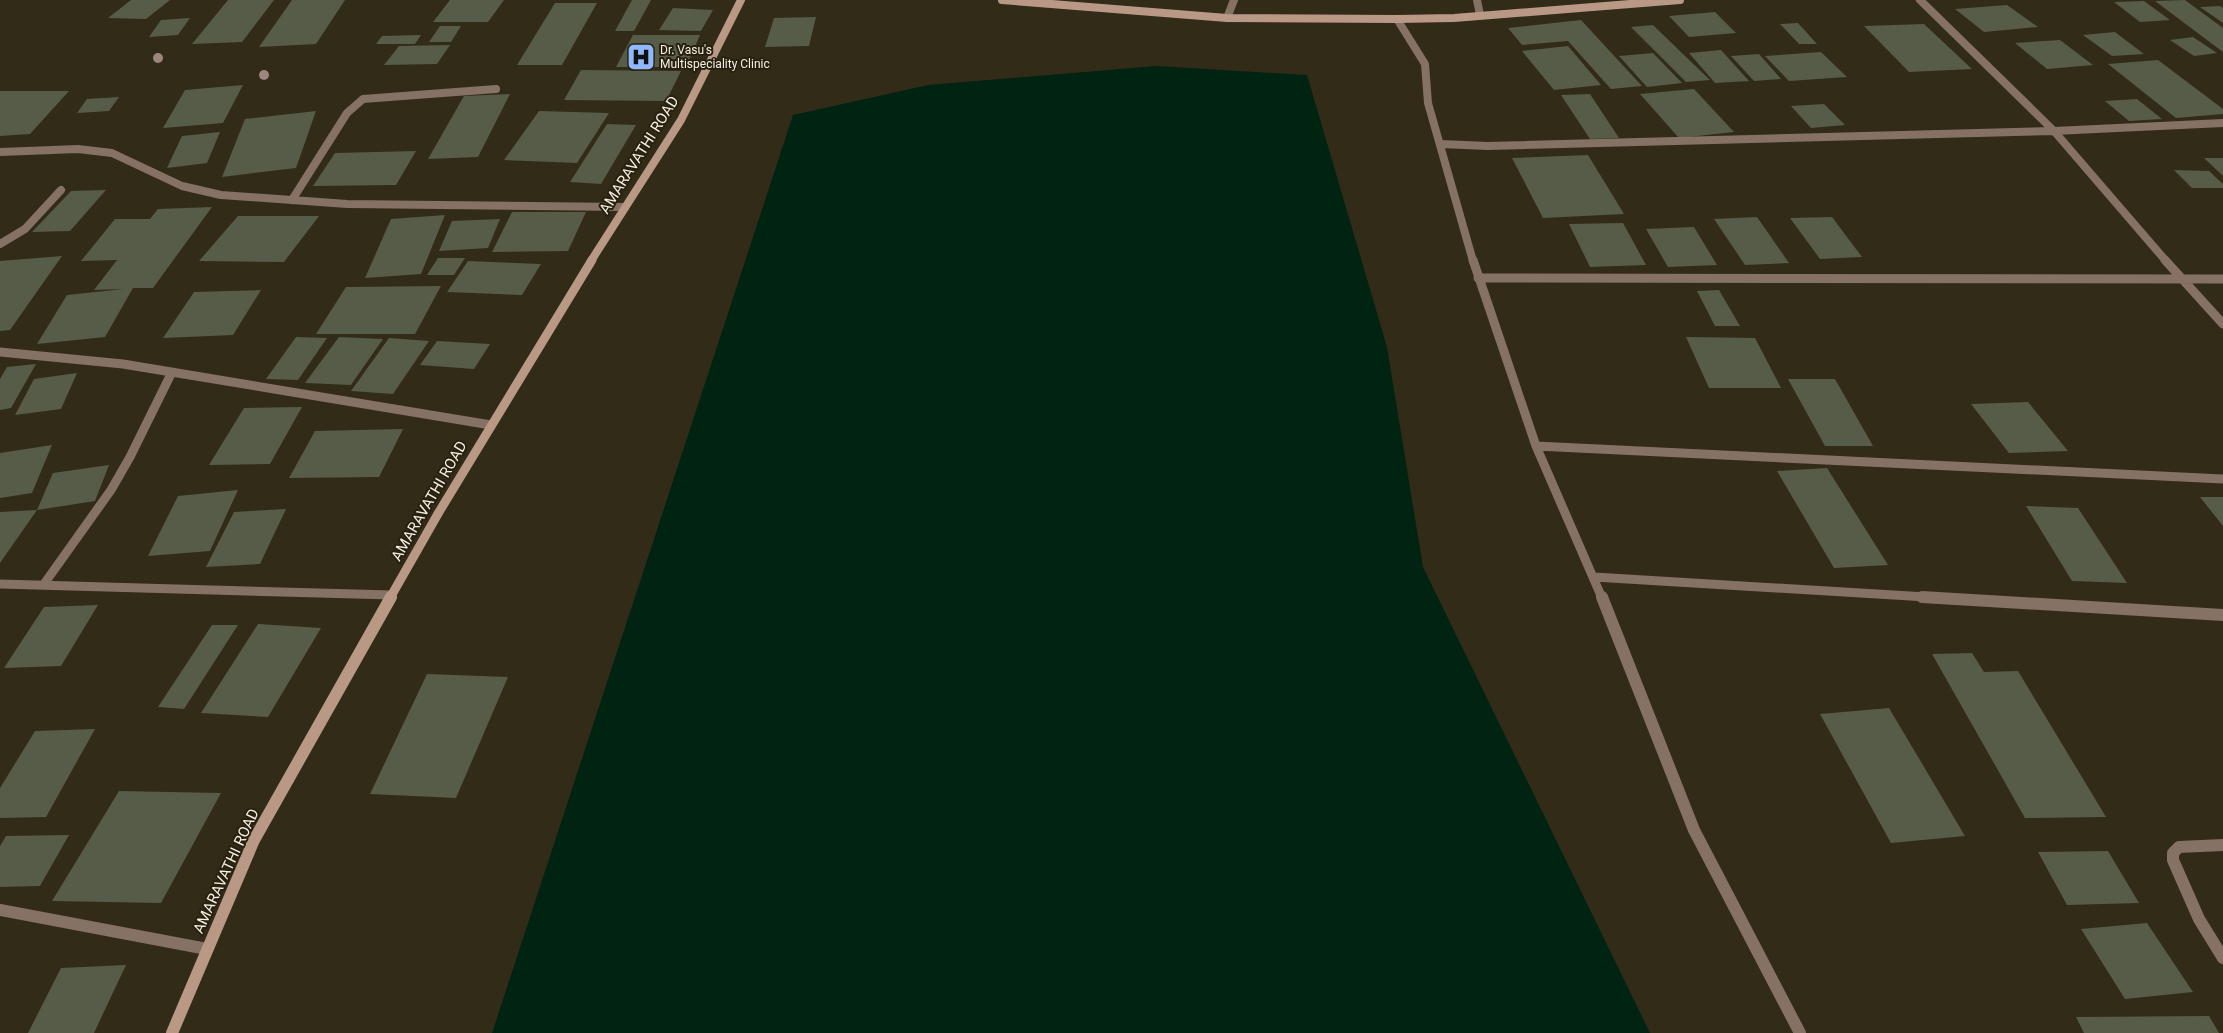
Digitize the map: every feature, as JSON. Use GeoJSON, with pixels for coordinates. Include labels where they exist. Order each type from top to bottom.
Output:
{"type":"FeatureCollection","features":[{"type":"Feature","properties":{"kind":"main road","name":"AMARAVATHI ROAD"},"geometry":{"type":"LineString","coordinates":[[172,1033],[254,840],[439,512],[625,207],[681,120],[741,0]]}},
{"type":"Feature","properties":{"kind":"main road"},"geometry":{"type":"LineString","coordinates":[[1002,0],[1227,18],[1397,20],[1680,0]]}},
{"type":"Feature","properties":{"kind":"street"},"geometry":{"type":"LineString","coordinates":[[1227,18],[1234,0]]}},
{"type":"Feature","properties":{"kind":"street"},"geometry":{"type":"LineString","coordinates":[[1477,0],[1480,15]]}},
{"type":"Feature","properties":{"kind":"street"},"geometry":{"type":"LineString","coordinates":[[1920,0],[2054,131],[2223,324]]}},
{"type":"Feature","properties":{"kind":"street"},"geometry":{"type":"LineString","coordinates":[[1397,20],[1425,64],[1428,103],[1478,278],[1536,446],[1594,576],[1694,830],[1800,1033]]}},
{"type":"Feature","properties":{"kind":"street"},"geometry":{"type":"LineString","coordinates":[[292,200],[346,113],[363,99],[496,89]]}},
{"type":"Feature","properties":{"kind":"street"},"geometry":{"type":"LineString","coordinates":[[1441,144],[1488,146],[2054,131],[2223,123]]}},
{"type":"Feature","properties":{"kind":"street"},"geometry":{"type":"LineString","coordinates":[[0,152],[85,150],[112,153],[182,186],[221,195],[348,204],[625,207]]}},
{"type":"Feature","properties":{"kind":"street"},"geometry":{"type":"LineString","coordinates":[[0,244],[7,242],[21,232],[61,190]]}},
{"type":"Feature","properties":{"kind":"street"},"geometry":{"type":"LineString","coordinates":[[1478,278],[2223,279]]}},
{"type":"Feature","properties":{"kind":"street"},"geometry":{"type":"LineString","coordinates":[[0,352],[65,357],[172,372],[491,425]]}},
{"type":"Feature","properties":{"kind":"street"},"geometry":{"type":"LineString","coordinates":[[44,584],[111,490],[130,458],[172,372]]}},
{"type":"Feature","properties":{"kind":"street"},"geometry":{"type":"LineString","coordinates":[[1536,446],[2223,479]]}},
{"type":"Feature","properties":{"kind":"street"},"geometry":{"type":"LineString","coordinates":[[1594,576],[2223,615]]}},
{"type":"Feature","properties":{"kind":"street"},"geometry":{"type":"LineString","coordinates":[[0,584],[392,595]]}},
{"type":"Feature","properties":{"kind":"street"},"geometry":{"type":"LineString","coordinates":[[2223,845],[2179,847],[2173,853],[2173,860],[2199,919],[2223,958]]}},
{"type":"Feature","properties":{"kind":"street"},"geometry":{"type":"LineString","coordinates":[[0,910],[207,949]]}},
{"type":"Feature","properties":{"kind":"shaded area"},"geometry":{"type":"Polygon","coordinates":[[[1156,66],[1307,75],[1387,347],[1423,567],[1650,1033],[492,1033],[793,115],[928,85],[1156,66]]]}},
{"type":"Feature","properties":{"kind":"building"},"geometry":{"type":"Polygon","coordinates":[[[131,0],[170,0],[146,19],[108,18],[131,0]]]}},
{"type":"Feature","properties":{"kind":"building"},"geometry":{"type":"Polygon","coordinates":[[[228,0],[274,0],[242,42],[192,44],[228,0]]]}},
{"type":"Feature","properties":{"kind":"building"},"geometry":{"type":"Polygon","coordinates":[[[292,0],[345,0],[316,44],[259,47],[292,0]]]}},
{"type":"Feature","properties":{"kind":"building"},"geometry":{"type":"Polygon","coordinates":[[[450,0],[504,0],[488,22],[433,22],[450,0]]]}},
{"type":"Feature","properties":{"kind":"building"},"geometry":{"type":"Polygon","coordinates":[[[632,0],[651,0],[634,31],[615,31],[632,0]]]}},
{"type":"Feature","properties":{"kind":"building"},"geometry":{"type":"Polygon","coordinates":[[[2185,0],[2223,28],[2223,52],[2155,1],[2185,0]]]}},
{"type":"Feature","properties":{"kind":"building"},"geometry":{"type":"Polygon","coordinates":[[[2144,1],[2170,20],[2140,22],[2114,2],[2144,1]]]}},
{"type":"Feature","properties":{"kind":"building"},"geometry":{"type":"Polygon","coordinates":[[[555,3],[597,3],[562,65],[517,65],[555,3]]]}},
{"type":"Feature","properties":{"kind":"building"},"geometry":{"type":"Polygon","coordinates":[[[2007,5],[2038,27],[1984,32],[1955,9],[2007,5]]]}},
{"type":"Feature","properties":{"kind":"building"},"geometry":{"type":"Polygon","coordinates":[[[2220,6],[2223,8],[2223,23],[2200,7],[2220,6]]]}},
{"type":"Feature","properties":{"kind":"building"},"geometry":{"type":"Polygon","coordinates":[[[673,8],[713,10],[701,31],[659,30],[673,8]]]}},
{"type":"Feature","properties":{"kind":"building"},"geometry":{"type":"Polygon","coordinates":[[[1715,12],[1736,33],[1689,37],[1669,16],[1715,12]]]}},
{"type":"Feature","properties":{"kind":"building"},"geometry":{"type":"Polygon","coordinates":[[[816,17],[809,46],[765,47],[774,18],[816,17]]]}},
{"type":"Feature","properties":{"kind":"building"},"geometry":{"type":"Polygon","coordinates":[[[190,18],[178,35],[149,37],[161,20],[190,18]]]}},
{"type":"Feature","properties":{"kind":"building"},"geometry":{"type":"Polygon","coordinates":[[[1581,20],[1642,86],[1611,89],[1568,41],[1522,45],[1508,28],[1581,20]]]}},
{"type":"Feature","properties":{"kind":"building"},"geometry":{"type":"Polygon","coordinates":[[[1798,23],[1817,44],[1799,44],[1780,24],[1798,23]]]}},
{"type":"Feature","properties":{"kind":"building"},"geometry":{"type":"Polygon","coordinates":[[[1924,24],[1972,69],[1909,72],[1864,26],[1924,24]]]}},
{"type":"Feature","properties":{"kind":"building"},"geometry":{"type":"Polygon","coordinates":[[[1653,25],[1710,80],[1686,82],[1631,27],[1653,25]]]}},
{"type":"Feature","properties":{"kind":"building"},"geometry":{"type":"Polygon","coordinates":[[[440,26],[461,26],[451,42],[429,42],[440,26]]]}},
{"type":"Feature","properties":{"kind":"building"},"geometry":{"type":"Polygon","coordinates":[[[2115,32],[2144,54],[2112,56],[2083,35],[2115,32]]]}},
{"type":"Feature","properties":{"kind":"building"},"geometry":{"type":"Polygon","coordinates":[[[421,35],[415,44],[376,44],[382,36],[421,35]]]}},
{"type":"Feature","properties":{"kind":"building"},"geometry":{"type":"Polygon","coordinates":[[[633,35],[700,35],[686,67],[616,67],[633,35]]]}},
{"type":"Feature","properties":{"kind":"building"},"geometry":{"type":"Polygon","coordinates":[[[2193,37],[2217,53],[2194,56],[2170,40],[2193,37]]]}},
{"type":"Feature","properties":{"kind":"building"},"geometry":{"type":"Polygon","coordinates":[[[2060,40],[2093,65],[2047,69],[2015,43],[2060,40]]]}},
{"type":"Feature","properties":{"kind":"building"},"geometry":{"type":"Polygon","coordinates":[[[450,45],[437,64],[384,65],[399,46],[450,45]]]}},
{"type":"Feature","properties":{"kind":"building"},"geometry":{"type":"Polygon","coordinates":[[[1568,46],[1601,85],[1554,90],[1522,51],[1568,46]]]}},
{"type":"Feature","properties":{"kind":"building"},"geometry":{"type":"Polygon","coordinates":[[[1721,50],[1749,81],[1715,83],[1689,53],[1721,50]]]}},
{"type":"Feature","properties":{"kind":"building"},"geometry":{"type":"Polygon","coordinates":[[[1821,52],[1847,77],[1789,81],[1765,56],[1821,52]]]}},
{"type":"Feature","properties":{"kind":"building"},"geometry":{"type":"Polygon","coordinates":[[[1653,53],[1682,83],[1647,87],[1619,56],[1653,53]]]}},
{"type":"Feature","properties":{"kind":"building"},"geometry":{"type":"Polygon","coordinates":[[[1759,54],[1781,79],[1754,81],[1731,56],[1759,54]]]}},
{"type":"Feature","properties":{"kind":"building"},"geometry":{"type":"Polygon","coordinates":[[[2158,60],[2223,109],[2223,114],[2176,118],[2108,64],[2158,60]]]}},
{"type":"Feature","properties":{"kind":"building"},"geometry":{"type":"Polygon","coordinates":[[[581,70],[681,71],[666,101],[564,100],[581,70]]]}},
{"type":"Feature","properties":{"kind":"building"},"geometry":{"type":"Polygon","coordinates":[[[243,85],[223,123],[163,128],[185,90],[243,85]]]}},
{"type":"Feature","properties":{"kind":"building"},"geometry":{"type":"Polygon","coordinates":[[[1694,89],[1734,132],[1679,138],[1640,94],[1694,89]]]}},
{"type":"Feature","properties":{"kind":"building"},"geometry":{"type":"Polygon","coordinates":[[[0,91],[69,91],[30,134],[0,136],[0,91]]]}},
{"type":"Feature","properties":{"kind":"building"},"geometry":{"type":"Polygon","coordinates":[[[510,94],[478,157],[428,159],[464,96],[510,94]]]}},
{"type":"Feature","properties":{"kind":"building"},"geometry":{"type":"Polygon","coordinates":[[[1590,94],[1619,138],[1590,139],[1561,95],[1590,94]]]}},
{"type":"Feature","properties":{"kind":"building"},"geometry":{"type":"Polygon","coordinates":[[[119,97],[109,111],[77,113],[87,99],[119,97]]]}},
{"type":"Feature","properties":{"kind":"building"},"geometry":{"type":"Polygon","coordinates":[[[2137,99],[2162,119],[2129,121],[2105,101],[2137,99]]]}},
{"type":"Feature","properties":{"kind":"building"},"geometry":{"type":"Polygon","coordinates":[[[1824,104],[1845,125],[1811,128],[1791,106],[1824,104]]]}},
{"type":"Feature","properties":{"kind":"building"},"geometry":{"type":"Polygon","coordinates":[[[316,111],[296,168],[222,177],[245,119],[316,111]]]}},
{"type":"Feature","properties":{"kind":"building"},"geometry":{"type":"Polygon","coordinates":[[[539,111],[609,113],[577,163],[504,160],[539,111]]]}},
{"type":"Feature","properties":{"kind":"building"},"geometry":{"type":"Polygon","coordinates":[[[607,124],[636,125],[601,184],[570,182],[607,124]]]}},
{"type":"Feature","properties":{"kind":"building"},"geometry":{"type":"Polygon","coordinates":[[[220,132],[207,163],[167,168],[182,136],[220,132]]]}},
{"type":"Feature","properties":{"kind":"building"},"geometry":{"type":"Polygon","coordinates":[[[416,151],[396,185],[313,186],[335,153],[416,151]]]}},
{"type":"Feature","properties":{"kind":"building"},"geometry":{"type":"Polygon","coordinates":[[[1588,155],[1624,214],[1543,218],[1512,158],[1588,155]]]}},
{"type":"Feature","properties":{"kind":"building"},"geometry":{"type":"Polygon","coordinates":[[[2204,158],[2223,158],[2223,176],[2204,158]]]}},
{"type":"Feature","properties":{"kind":"building"},"geometry":{"type":"Polygon","coordinates":[[[2174,170],[2209,171],[2223,184],[2223,188],[2192,188],[2174,170]]]}},
{"type":"Feature","properties":{"kind":"building"},"geometry":{"type":"Polygon","coordinates":[[[106,190],[70,231],[32,232],[71,191],[106,190]]]}},
{"type":"Feature","properties":{"kind":"building"},"geometry":{"type":"Polygon","coordinates":[[[212,207],[153,288],[133,288],[105,337],[37,344],[67,295],[124,289],[94,290],[117,260],[81,261],[115,219],[150,219],[158,209],[212,207]]]}},
{"type":"Feature","properties":{"kind":"building"},"geometry":{"type":"Polygon","coordinates":[[[512,212],[586,212],[568,251],[492,252],[512,212]]]}},
{"type":"Feature","properties":{"kind":"building"},"geometry":{"type":"Polygon","coordinates":[[[445,215],[421,274],[365,278],[391,219],[445,215]]]}},
{"type":"Feature","properties":{"kind":"building"},"geometry":{"type":"Polygon","coordinates":[[[238,216],[319,216],[284,262],[199,261],[238,216]]]}},
{"type":"Feature","properties":{"kind":"building"},"geometry":{"type":"Polygon","coordinates":[[[1757,217],[1789,263],[1745,265],[1714,219],[1757,217]]]}},
{"type":"Feature","properties":{"kind":"building"},"geometry":{"type":"Polygon","coordinates":[[[1832,217],[1862,257],[1820,259],[1790,218],[1832,217]]]}},
{"type":"Feature","properties":{"kind":"building"},"geometry":{"type":"Polygon","coordinates":[[[500,219],[488,248],[439,251],[452,221],[500,219]]]}},
{"type":"Feature","properties":{"kind":"building"},"geometry":{"type":"Polygon","coordinates":[[[1623,223],[1646,265],[1590,267],[1569,224],[1623,223]]]}},
{"type":"Feature","properties":{"kind":"building"},"geometry":{"type":"Polygon","coordinates":[[[1694,227],[1717,265],[1668,267],[1646,229],[1694,227]]]}},
{"type":"Feature","properties":{"kind":"building"},"geometry":{"type":"Polygon","coordinates":[[[62,256],[10,330],[0,331],[0,261],[62,256]]]}},
{"type":"Feature","properties":{"kind":"building"},"geometry":{"type":"Polygon","coordinates":[[[438,258],[465,258],[454,275],[427,275],[438,258]]]}},
{"type":"Feature","properties":{"kind":"building"},"geometry":{"type":"Polygon","coordinates":[[[468,261],[541,264],[522,295],[447,292],[468,261]]]}},
{"type":"Feature","properties":{"kind":"building"},"geometry":{"type":"Polygon","coordinates":[[[441,286],[415,334],[316,334],[346,287],[441,286]]]}},
{"type":"Feature","properties":{"kind":"building"},"geometry":{"type":"Polygon","coordinates":[[[261,290],[233,335],[163,338],[194,292],[261,290]]]}},
{"type":"Feature","properties":{"kind":"building"},"geometry":{"type":"Polygon","coordinates":[[[1719,290],[1740,326],[1715,326],[1697,291],[1719,290]]]}},
{"type":"Feature","properties":{"kind":"building"},"geometry":{"type":"Polygon","coordinates":[[[296,337],[327,338],[298,380],[266,379],[296,337]]]}},
{"type":"Feature","properties":{"kind":"building"},"geometry":{"type":"Polygon","coordinates":[[[339,337],[383,339],[351,385],[305,383],[339,337]]]}},
{"type":"Feature","properties":{"kind":"building"},"geometry":{"type":"Polygon","coordinates":[[[1686,337],[1755,338],[1781,388],[1709,388],[1686,337]]]}},
{"type":"Feature","properties":{"kind":"building"},"geometry":{"type":"Polygon","coordinates":[[[389,338],[429,341],[393,394],[351,391],[389,338]]]}},
{"type":"Feature","properties":{"kind":"building"},"geometry":{"type":"Polygon","coordinates":[[[437,341],[490,344],[474,369],[420,365],[437,341]]]}},
{"type":"Feature","properties":{"kind":"building"},"geometry":{"type":"Polygon","coordinates":[[[36,364],[11,408],[0,410],[0,379],[7,367],[36,364]]]}},
{"type":"Feature","properties":{"kind":"building"},"geometry":{"type":"Polygon","coordinates":[[[77,373],[61,409],[15,415],[34,379],[77,373]]]}},
{"type":"Feature","properties":{"kind":"building"},"geometry":{"type":"Polygon","coordinates":[[[1788,379],[1835,379],[1873,446],[1825,446],[1788,379]]]}},
{"type":"Feature","properties":{"kind":"building"},"geometry":{"type":"Polygon","coordinates":[[[2028,402],[2068,451],[2009,453],[1971,404],[2028,402]]]}},
{"type":"Feature","properties":{"kind":"building"},"geometry":{"type":"Polygon","coordinates":[[[302,407],[270,464],[209,465],[244,408],[302,407]]]}},
{"type":"Feature","properties":{"kind":"building"},"geometry":{"type":"Polygon","coordinates":[[[403,429],[379,477],[289,478],[315,431],[403,429]]]}},
{"type":"Feature","properties":{"kind":"building"},"geometry":{"type":"Polygon","coordinates":[[[52,445],[32,493],[0,498],[0,453],[52,445]]]}},
{"type":"Feature","properties":{"kind":"building"},"geometry":{"type":"Polygon","coordinates":[[[109,465],[95,501],[37,510],[53,473],[109,465]]]}},
{"type":"Feature","properties":{"kind":"building"},"geometry":{"type":"Polygon","coordinates":[[[1827,468],[1888,565],[1834,568],[1777,471],[1827,468]]]}},
{"type":"Feature","properties":{"kind":"building"},"geometry":{"type":"Polygon","coordinates":[[[238,490],[210,551],[148,556],[178,496],[238,490]]]}},
{"type":"Feature","properties":{"kind":"building"},"geometry":{"type":"Polygon","coordinates":[[[2200,497],[2223,497],[2223,526],[2200,497]]]}},
{"type":"Feature","properties":{"kind":"building"},"geometry":{"type":"Polygon","coordinates":[[[2026,506],[2078,508],[2127,583],[2072,581],[2026,506]]]}},
{"type":"Feature","properties":{"kind":"building"},"geometry":{"type":"Polygon","coordinates":[[[286,509],[260,564],[206,567],[234,512],[286,509]]]}},
{"type":"Feature","properties":{"kind":"building"},"geometry":{"type":"Polygon","coordinates":[[[37,510],[0,563],[0,512],[37,510]]]}},
{"type":"Feature","properties":{"kind":"building"},"geometry":{"type":"Polygon","coordinates":[[[98,605],[61,666],[4,668],[44,607],[98,605]]]}},
{"type":"Feature","properties":{"kind":"building"},"geometry":{"type":"Polygon","coordinates":[[[258,624],[321,628],[268,717],[201,713],[258,624]]]}},
{"type":"Feature","properties":{"kind":"building"},"geometry":{"type":"Polygon","coordinates":[[[212,625],[238,625],[184,709],[158,707],[212,625]]]}},
{"type":"Feature","properties":{"kind":"building"},"geometry":{"type":"Polygon","coordinates":[[[1972,653],[1984,672],[2018,671],[2106,817],[2025,818],[1932,654],[1972,653]]]}},
{"type":"Feature","properties":{"kind":"building"},"geometry":{"type":"Polygon","coordinates":[[[427,674],[508,677],[456,798],[370,794],[427,674]]]}},
{"type":"Feature","properties":{"kind":"building"},"geometry":{"type":"Polygon","coordinates":[[[1889,708],[1965,836],[1891,843],[1820,714],[1889,708]]]}},
{"type":"Feature","properties":{"kind":"building"},"geometry":{"type":"Polygon","coordinates":[[[95,729],[46,817],[0,818],[0,788],[35,731],[95,729]]]}},
{"type":"Feature","properties":{"kind":"building"},"geometry":{"type":"Polygon","coordinates":[[[119,791],[221,793],[161,903],[52,901],[119,791]]]}},
{"type":"Feature","properties":{"kind":"building"},"geometry":{"type":"Polygon","coordinates":[[[69,835],[40,886],[0,887],[0,846],[6,836],[69,835]]]}},
{"type":"Feature","properties":{"kind":"building"},"geometry":{"type":"Polygon","coordinates":[[[2108,851],[2139,903],[2067,905],[2038,852],[2108,851]]]}},
{"type":"Feature","properties":{"kind":"building"},"geometry":{"type":"Polygon","coordinates":[[[2147,923],[2193,992],[2125,999],[2081,929],[2147,923]]]}},
{"type":"Feature","properties":{"kind":"building"},"geometry":{"type":"Polygon","coordinates":[[[126,965],[94,1033],[28,1033],[61,968],[126,965]]]}},
{"type":"Feature","properties":{"kind":"building"},"geometry":{"type":"Polygon","coordinates":[[[2209,1016],[2219,1033],[2084,1033],[2076,1017],[2209,1016]]]}},
{"type":"Feature","properties":{"kind":"place","name":"Dr. Vasu's Multispeciality Clinic"},"geometry":{"type":"Point","coordinates":[641,57]}}]}
